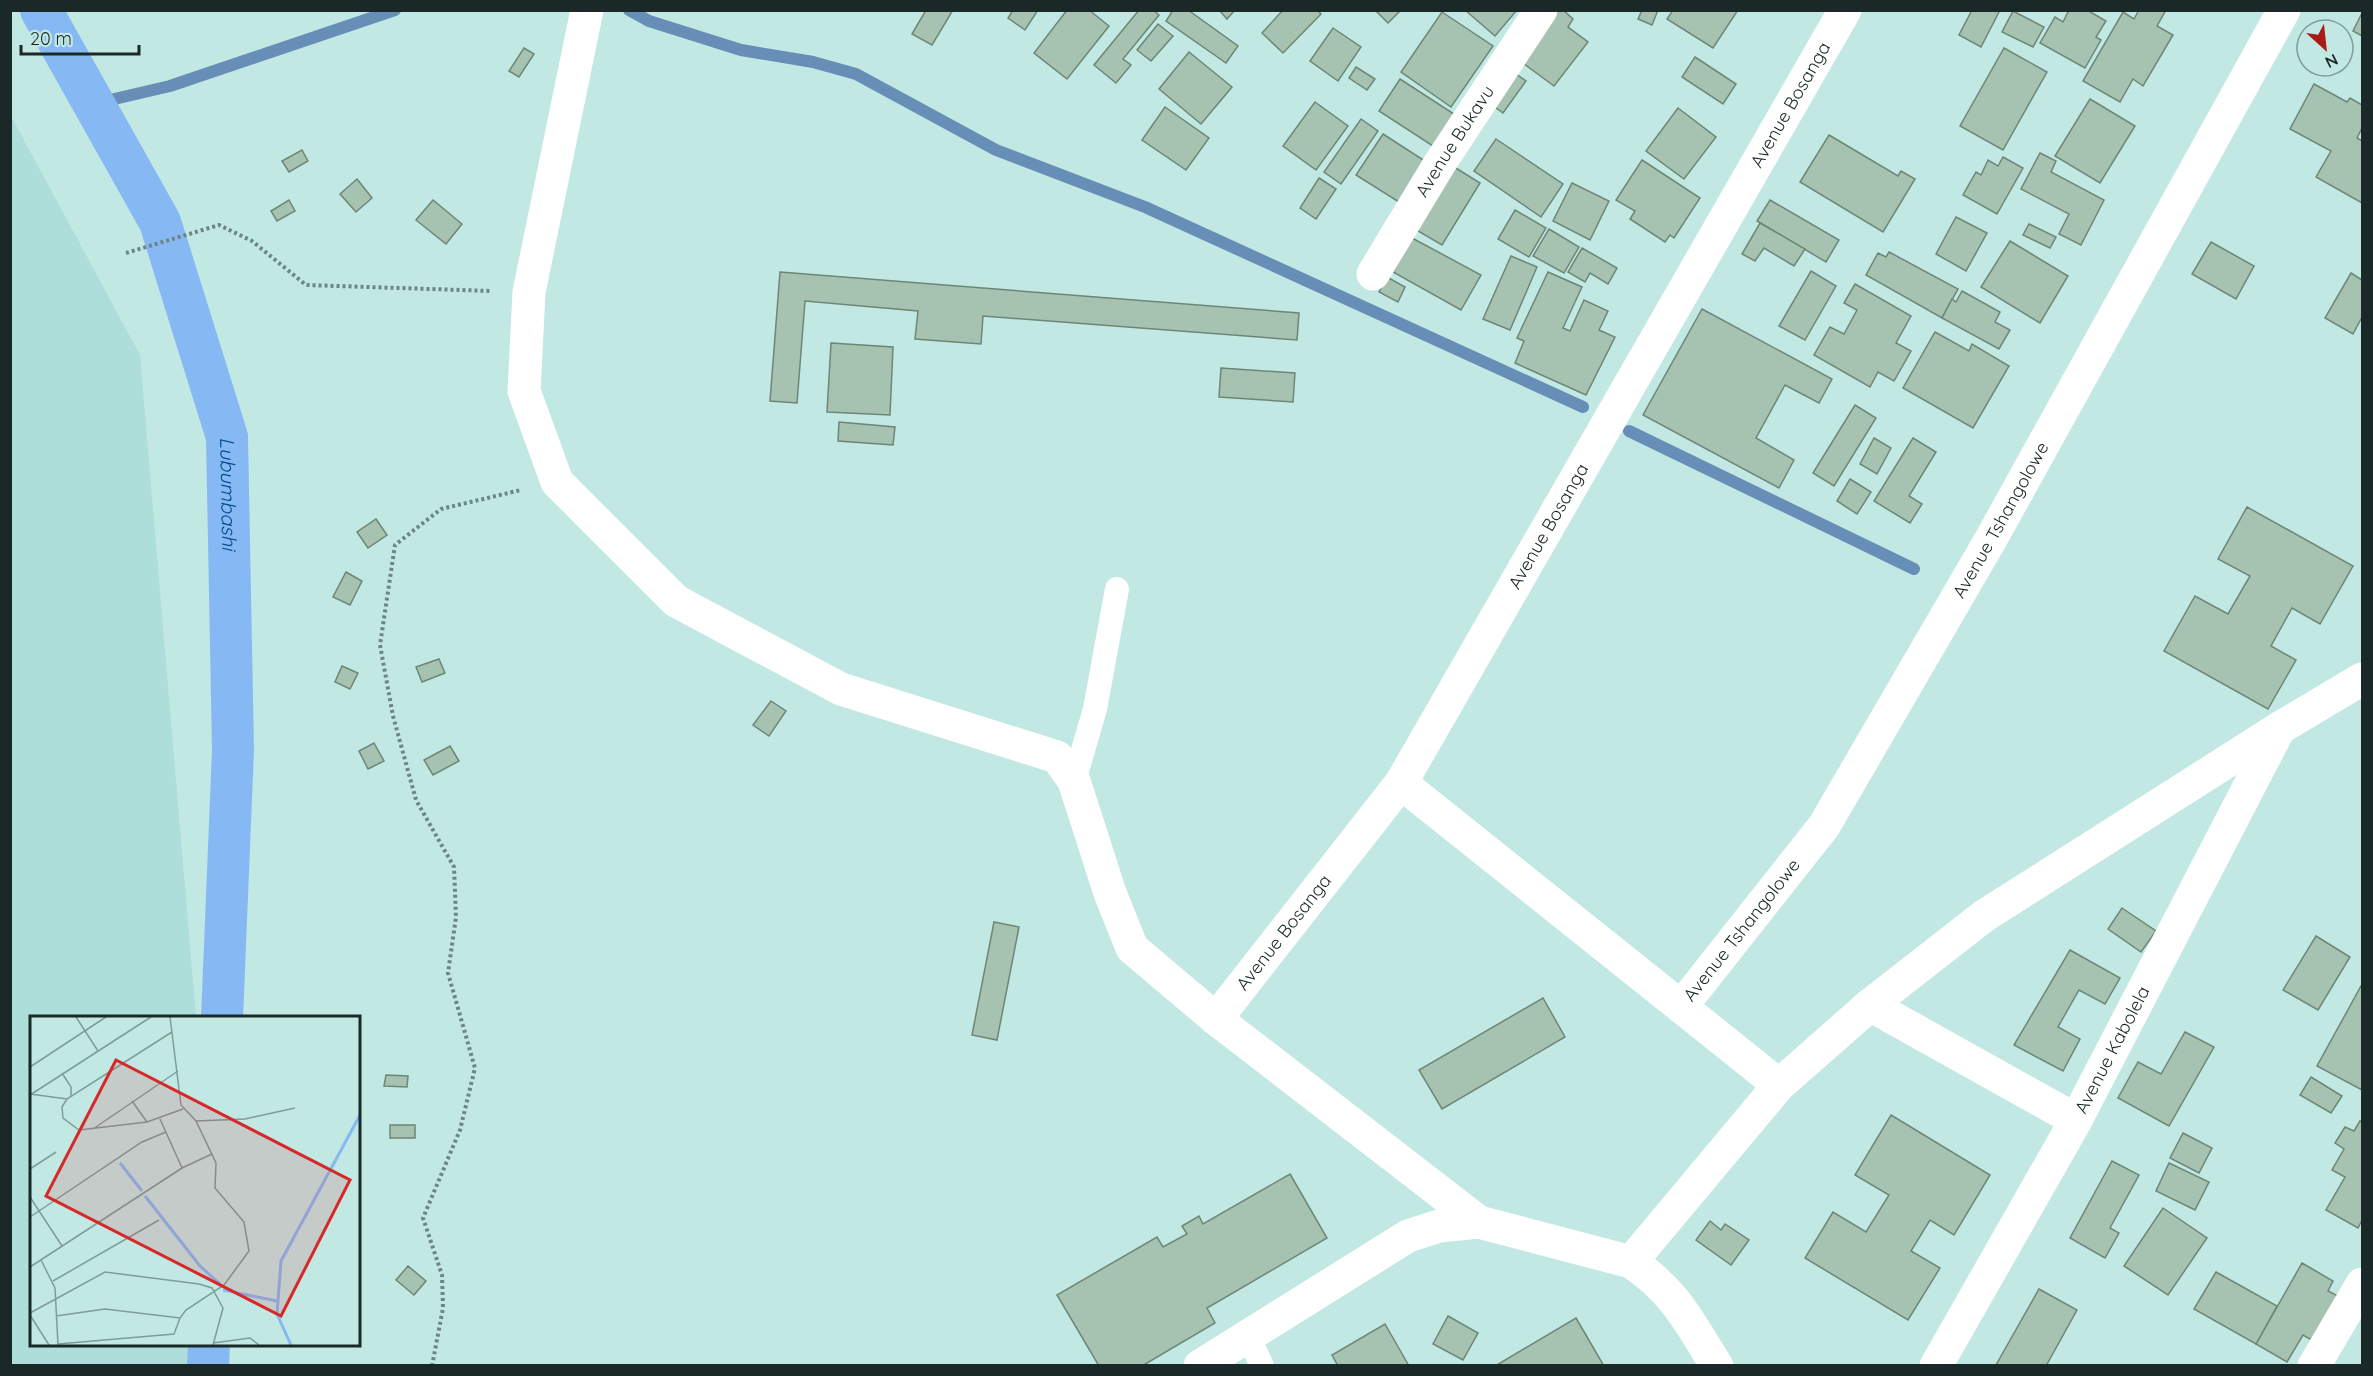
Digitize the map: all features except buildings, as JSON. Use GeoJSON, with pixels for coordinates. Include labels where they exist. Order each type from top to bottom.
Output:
{"type":"FeatureCollection","features":[{"type":"Feature","properties":{"kind":"street"},"geometry":{"type":"LineString","coordinates":[[587,10],[529,292],[524,391],[557,482],[676,601],[841,689],[1056,757],[1074,781],[1110,893],[1132,948],[1216,1019],[1479,1222]]}},
{"type":"Feature","properties":{"kind":"street","name":"Avenue Bukavu"},"geometry":{"type":"LineString","coordinates":[[1373,274],[1440,163],[1541,10]]}},
{"type":"Feature","properties":{"kind":"street","name":"Avenue Bosanga"},"geometry":{"type":"LineString","coordinates":[[1216,1019],[1401,783],[1845,10]]}},
{"type":"Feature","properties":{"kind":"street","name":"Avenue Tshangolowe"},"geometry":{"type":"LineString","coordinates":[[1681,1007],[1824,826],[1991,539],[2284,10]]}},
{"type":"Feature","properties":{"kind":"street"},"geometry":{"type":"LineString","coordinates":[[1631,1262],[1779,1085],[1870,1005],[1984,916],[2278,729],[2362,679]]}},
{"type":"Feature","properties":{"kind":"street","name":"Avenue Kabolela"},"geometry":{"type":"LineString","coordinates":[[1936,1365],[2076,1120],[2278,729]]}},
{"type":"Feature","properties":{"kind":"street"},"geometry":{"type":"LineString","coordinates":[[1401,783],[1779,1085]]}},
{"type":"Feature","properties":{"kind":"street"},"geometry":{"type":"LineString","coordinates":[[1870,1005],[2076,1120]]}},
{"type":"Feature","properties":{"kind":"street"},"geometry":{"type":"LineString","coordinates":[[1200,1365],[1408,1236],[1439,1226],[1479,1222],[1631,1262],[1649,1274],[1678,1301],[1717,1365]]}},
{"type":"Feature","properties":{"kind":"street"},"geometry":{"type":"LineString","coordinates":[[2314,1365],[2362,1284]]}},
{"type":"Feature","properties":{"kind":"lane"},"geometry":{"type":"LineString","coordinates":[[1074,781],[1095,709],[1118,589]]}},
{"type":"Feature","properties":{"kind":"lane"},"geometry":{"type":"LineString","coordinates":[[1248,1336],[1262,1365]]}},
{"type":"Feature","properties":{"kind":"path"},"geometry":{"type":"LineString","coordinates":[[126,253],[219,225],[252,241],[306,285],[529,292]]}},
{"type":"Feature","properties":{"kind":"path"},"geometry":{"type":"LineString","coordinates":[[432,1365],[443,1308],[442,1275],[423,1218],[460,1130],[475,1068],[448,973],[456,917],[454,867],[416,800],[393,716],[380,645],[394,545],[441,509],[557,482]]}},
{"type":"Feature","properties":{"kind":"shaded area"},"geometry":{"type":"Polygon","coordinates":[[[11,116],[140,355],[196,1016],[30,1016],[30,1346],[224,1346],[225,1365],[11,1365],[11,116]]]}},
{"type":"Feature","properties":{"kind":"waterway","name":"Lubumbashi"},"geometry":{"type":"LineString","coordinates":[[41,10],[160,222],[227,437],[233,750],[222,1016]]}},
{"type":"Feature","properties":{"kind":"waterway"},"geometry":{"type":"LineString","coordinates":[[93,104],[170,86],[395,10]]}},
{"type":"Feature","properties":{"kind":"waterway"},"geometry":{"type":"LineString","coordinates":[[629,10],[649,21],[741,50],[813,62],[856,74],[996,150],[1145,207],[1583,407]]}},
{"type":"Feature","properties":{"kind":"waterway"},"geometry":{"type":"LineString","coordinates":[[1629,431],[1914,569]]}},
{"type":"Feature","properties":{"kind":"waterway","name":"Lubumbashi"},"geometry":{"type":"LineString","coordinates":[[208,1366],[209,1346]]}}]}
